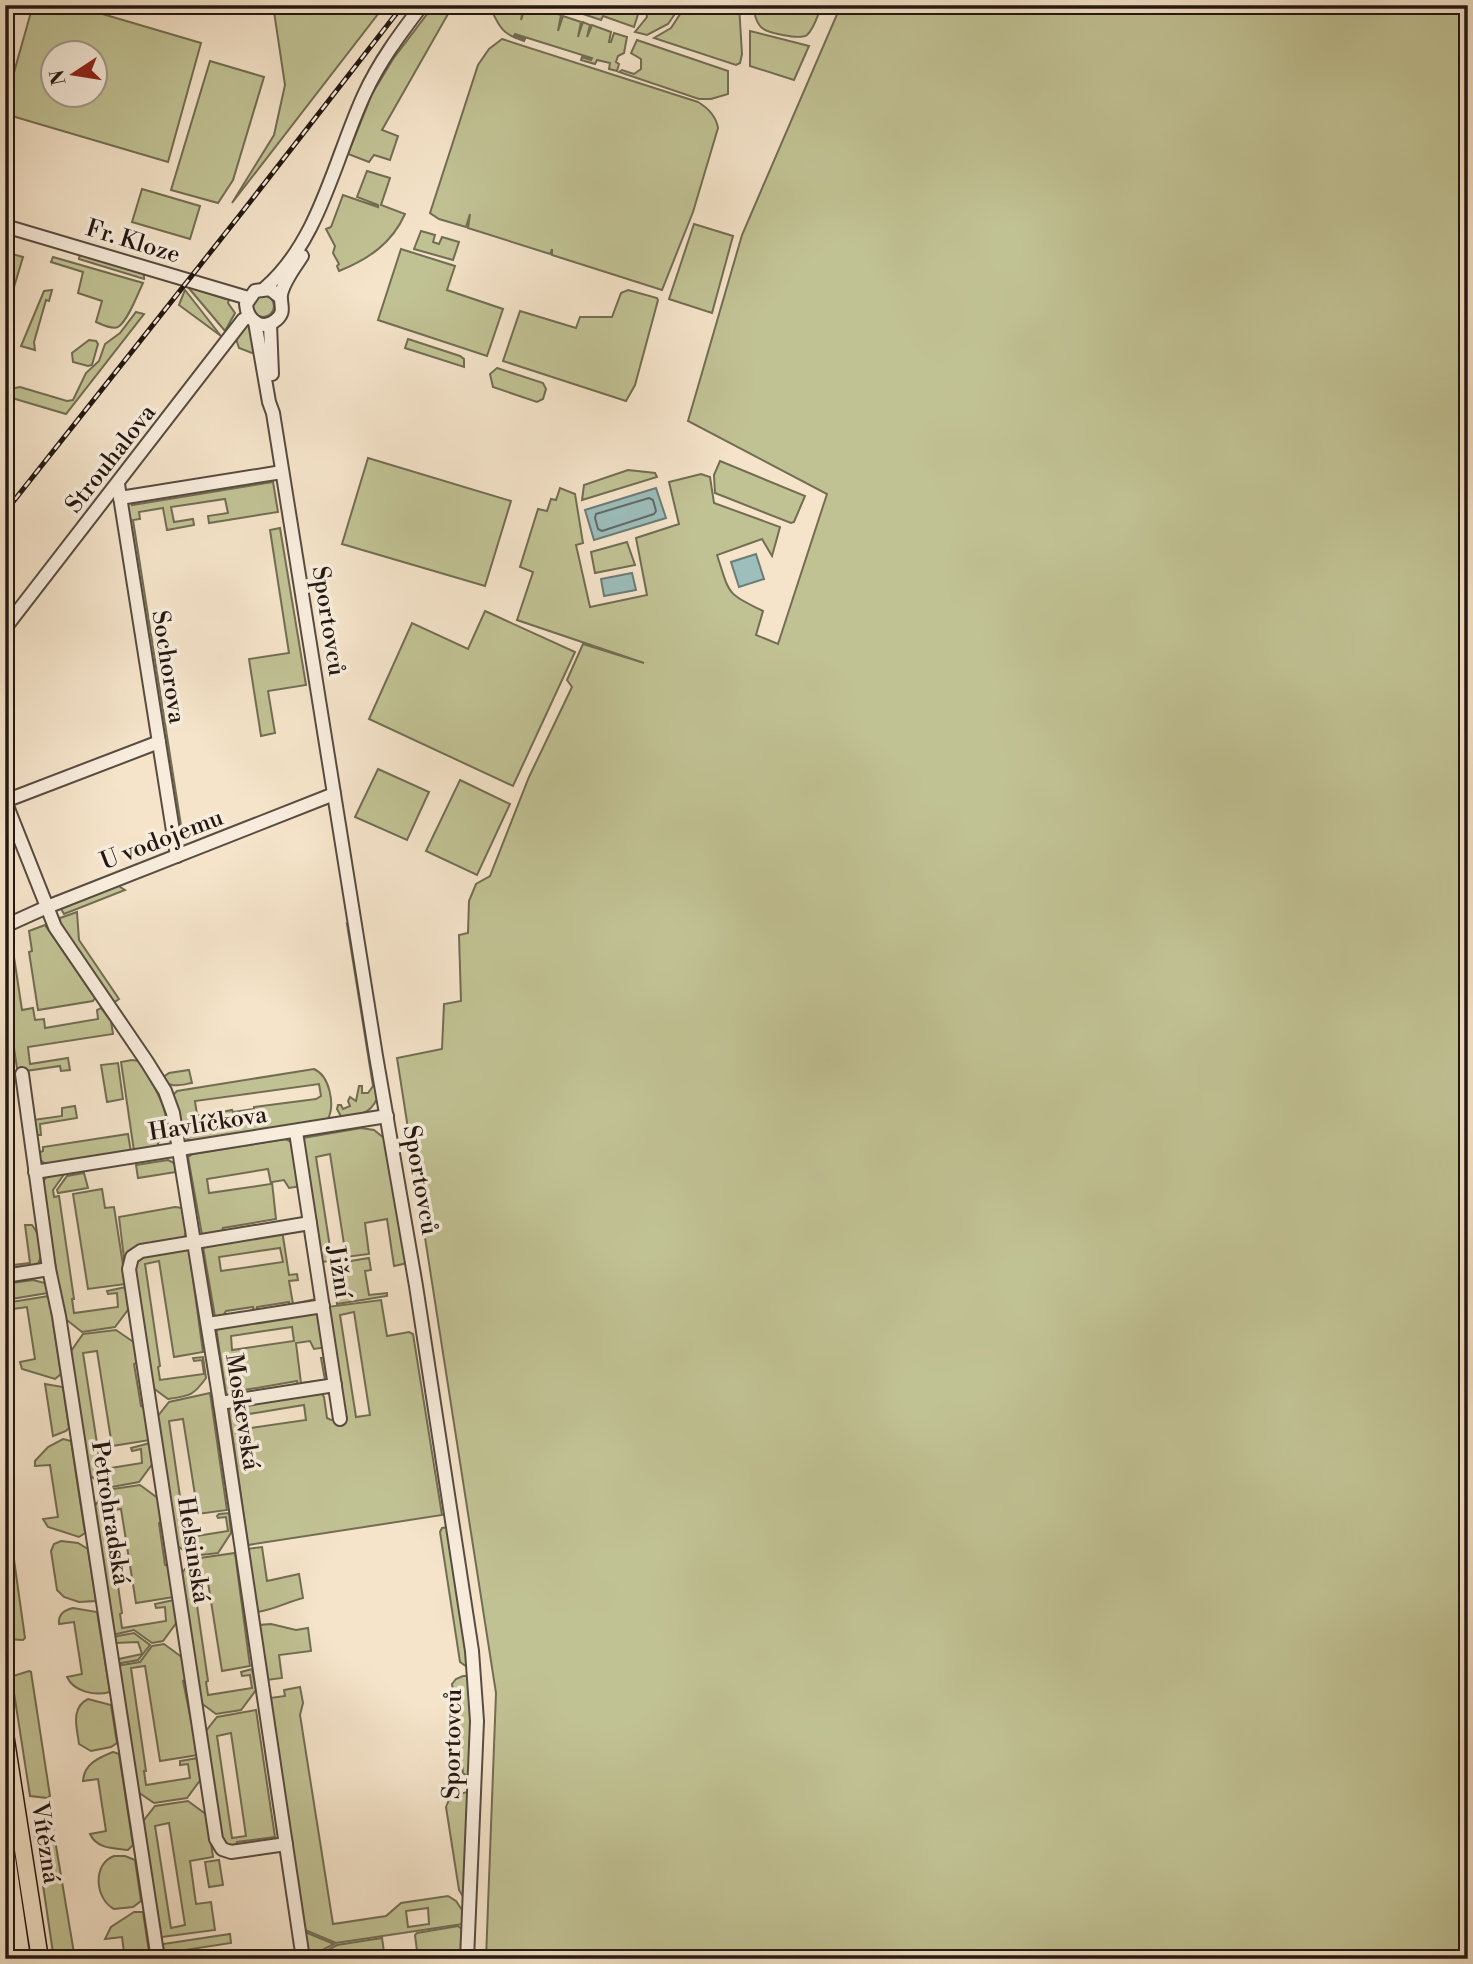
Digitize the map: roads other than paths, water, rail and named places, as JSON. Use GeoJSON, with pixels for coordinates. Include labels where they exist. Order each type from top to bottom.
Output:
{"type":"FeatureCollection","features":[{"type":"Feature","properties":{"kind":"main road","name":"Vítězná"},"geometry":{"type":"LineString","coordinates":[[5,1734],[40,1959]]}},
{"type":"Feature","properties":{"kind":"main road","name":"Vítězná"},"geometry":{"type":"LineString","coordinates":[[5,1844],[22,1959]]}},
{"type":"Feature","properties":{"kind":"street","name":"Sportovců"},"geometry":{"type":"LineString","coordinates":[[273,413],[275,405],[270,324],[280,317],[280,297],[302,256],[308,234],[357,110],[376,71],[422,5]]}},
{"type":"Feature","properties":{"kind":"street","name":"Fr. Kloze"},"geometry":{"type":"LineString","coordinates":[[5,226],[248,298]]}},
{"type":"Feature","properties":{"kind":"street","name":"Sportovců"},"geometry":{"type":"LineString","coordinates":[[308,234],[278,276],[265,288],[255,291],[246,304],[252,319],[273,413],[418,1299],[475,1670],[477,1734],[467,1959]]}},
{"type":"Feature","properties":{"kind":"street"},"geometry":{"type":"LineString","coordinates":[[265,288],[280,297]]}},
{"type":"Feature","properties":{"kind":"street"},"geometry":{"type":"LineString","coordinates":[[252,319],[270,324]]}},
{"type":"Feature","properties":{"kind":"street","name":"Strouhalova"},"geometry":{"type":"LineString","coordinates":[[5,628],[243,320],[252,319]]}},
{"type":"Feature","properties":{"kind":"street"},"geometry":{"type":"LineString","coordinates":[[120,498],[282,472]]}},
{"type":"Feature","properties":{"kind":"street","name":"Sochorova"},"geometry":{"type":"LineString","coordinates":[[118,484],[177,856]]}},
{"type":"Feature","properties":{"kind":"street"},"geometry":{"type":"LineString","coordinates":[[47,907],[5,801],[159,742]]}},
{"type":"Feature","properties":{"kind":"street","name":"U vodojemu"},"geometry":{"type":"LineString","coordinates":[[5,926],[334,794]]}},
{"type":"Feature","properties":{"kind":"street","name":"Moskevská"},"geometry":{"type":"LineString","coordinates":[[47,907],[55,927],[165,1091],[173,1113],[208,1324],[303,1959]]}},
{"type":"Feature","properties":{"kind":"street","name":"Petrohradská"},"geometry":{"type":"LineString","coordinates":[[22,1074],[49,1269],[59,1316],[158,1959]]}},
{"type":"Feature","properties":{"kind":"street","name":"Havlíčkova"},"geometry":{"type":"LineString","coordinates":[[35,1172],[387,1116]]}},
{"type":"Feature","properties":{"kind":"street","name":"Jižní"},"geometry":{"type":"LineString","coordinates":[[296,1132],[340,1419]]}},
{"type":"Feature","properties":{"kind":"street"},"geometry":{"type":"LineString","coordinates":[[194,1242],[310,1223]]}},
{"type":"Feature","properties":{"kind":"street","name":"Helsinská"},"geometry":{"type":"LineString","coordinates":[[194,1242],[138,1252],[132,1257],[129,1269],[216,1839],[222,1849],[231,1852],[286,1844]]}},
{"type":"Feature","properties":{"kind":"street"},"geometry":{"type":"LineString","coordinates":[[5,1276],[49,1269]]}},
{"type":"Feature","properties":{"kind":"street"},"geometry":{"type":"LineString","coordinates":[[208,1324],[323,1306]]}},
{"type":"Feature","properties":{"kind":"street"},"geometry":{"type":"LineString","coordinates":[[220,1403],[335,1385]]}},
{"type":"Feature","properties":{"kind":"water"},"geometry":{"type":"Polygon","coordinates":[[[656,488],[666,518],[594,540],[585,510],[656,488]]]}},
{"type":"Feature","properties":{"kind":"water"},"geometry":{"type":"Polygon","coordinates":[[[756,554],[764,579],[739,587],[731,562],[756,554]]]}},
{"type":"Feature","properties":{"kind":"water"},"geometry":{"type":"Polygon","coordinates":[[[632,573],[636,590],[604,596],[601,579],[632,573]]]}},
{"type":"Feature","properties":{"kind":"railway"},"geometry":{"type":"LineString","coordinates":[[5,512],[403,5]]}}]}
